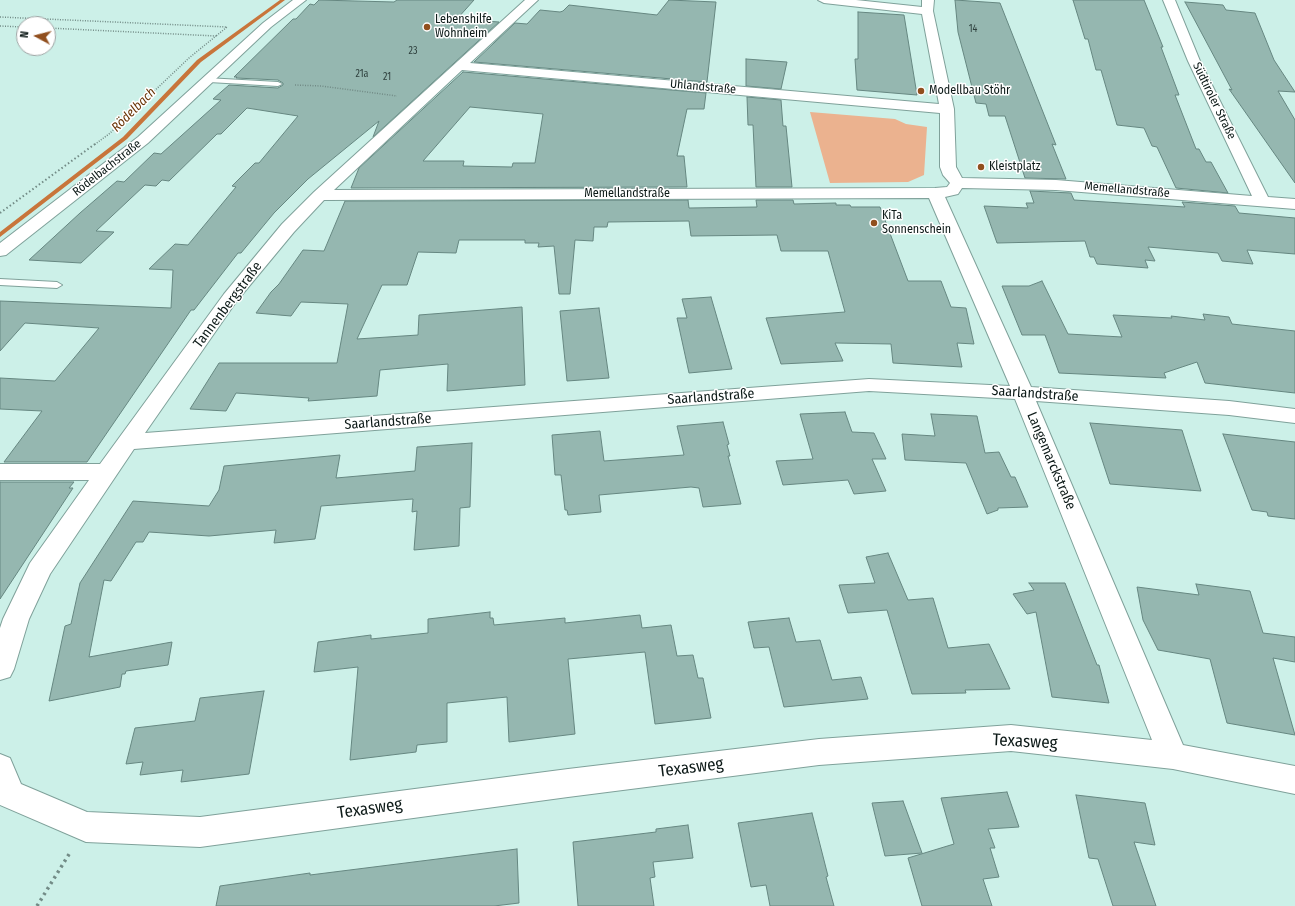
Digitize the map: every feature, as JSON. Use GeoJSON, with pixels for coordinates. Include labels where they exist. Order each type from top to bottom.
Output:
{"type":"FeatureCollection","features":[{"type":"Feature","properties":{"kind":"street","name":"Rödelbachstraße"},"geometry":{"type":"LineString","coordinates":[[0,250],[143,140],[267,25],[300,0]]}},
{"type":"Feature","properties":{"kind":"street","name":"Tannenbergstraße"},"geometry":{"type":"LineString","coordinates":[[0,669],[16,620],[39,570],[106,472],[230,298],[288,228],[320,196],[422,100],[532,0]]}},
{"type":"Feature","properties":{"kind":"street"},"geometry":{"type":"LineString","coordinates":[[824,0],[927,5],[947,109],[948,167],[951,176],[958,183],[952,191],[935,193]]}},
{"type":"Feature","properties":{"kind":"street","name":"Südtiroler Straße"},"geometry":{"type":"LineString","coordinates":[[1169,0],[1194,60],[1262,201]]}},
{"type":"Feature","properties":{"kind":"street","name":"Uhlandstraße"},"geometry":{"type":"LineString","coordinates":[[459,66],[947,109]]}},
{"type":"Feature","properties":{"kind":"street","name":"Memellandstraße"},"geometry":{"type":"LineString","coordinates":[[958,183],[1056,185],[1295,204]]}},
{"type":"Feature","properties":{"kind":"street","name":"Memellandstraße"},"geometry":{"type":"LineString","coordinates":[[320,196],[935,193]]}},
{"type":"Feature","properties":{"kind":"street","name":"Langemarckstraße"},"geometry":{"type":"LineString","coordinates":[[935,193],[1023,393],[1173,756]]}},
{"type":"Feature","properties":{"kind":"street","name":"Saarlandstraße"},"geometry":{"type":"LineString","coordinates":[[128,442],[869,385],[1023,393],[1229,408],[1295,416]]}},
{"type":"Feature","properties":{"kind":"street"},"geometry":{"type":"LineString","coordinates":[[0,472],[106,472]]}},
{"type":"Feature","properties":{"kind":"street","name":"Texasweg"},"geometry":{"type":"LineString","coordinates":[[86,827],[200,832],[552,785],[812,753],[1011,738],[1173,756],[1295,780]]}},
{"type":"Feature","properties":{"kind":"street"},"geometry":{"type":"LineString","coordinates":[[0,768],[9,794],[86,827]]}},
{"type":"Feature","properties":{"kind":"lane"},"geometry":{"type":"LineString","coordinates":[[209,80],[278,84]]}},
{"type":"Feature","properties":{"kind":"lane"},"geometry":{"type":"LineString","coordinates":[[0,282],[57,285]]}},
{"type":"Feature","properties":{"kind":"path"},"geometry":{"type":"LineString","coordinates":[[0,17],[227,28],[189,58],[109,134],[0,213]]}},
{"type":"Feature","properties":{"kind":"path"},"geometry":{"type":"LineString","coordinates":[[0,26],[16,27]]}},
{"type":"Feature","properties":{"kind":"path"},"geometry":{"type":"LineString","coordinates":[[56,28],[216,36]]}},
{"type":"Feature","properties":{"kind":"path"},"geometry":{"type":"LineString","coordinates":[[278,84],[320,86],[422,100]]}},
{"type":"Feature","properties":{"kind":"path"},"geometry":{"type":"LineString","coordinates":[[37,906],[86,827]]}},
{"type":"Feature","properties":{"kind":"shaded area"},"geometry":{"type":"Polygon","coordinates":[[[810,112],[895,119],[906,124],[927,127],[924,175],[908,182],[830,183],[810,112]]]}},
{"type":"Feature","properties":{"kind":"building"},"geometry":{"type":"Polygon","coordinates":[[[319,0],[394,2],[397,0],[474,0],[457,19],[499,22],[373,137],[379,121],[308,179],[274,213],[241,253],[238,253],[194,310],[191,310],[87,462],[4,462],[42,411],[0,409],[0,378],[55,381],[99,328],[25,323],[0,351],[0,301],[171,308],[173,270],[149,269],[175,244],[188,245],[236,187],[232,186],[255,163],[259,163],[298,116],[247,108],[221,134],[217,134],[169,181],[162,180],[156,186],[145,185],[96,231],[114,232],[81,263],[29,260],[117,181],[124,182],[154,153],[161,154],[221,100],[213,99],[229,85],[278,88],[283,85],[283,83],[278,80],[234,77],[293,19],[296,19],[310,4],[314,5],[319,0]]]}},
{"type":"Feature","properties":{"kind":"building"},"geometry":{"type":"Polygon","coordinates":[[[669,0],[716,2],[707,82],[474,62],[515,23],[527,24],[540,10],[560,12],[569,5],[657,15],[669,0]]]}},
{"type":"Feature","properties":{"kind":"building"},"geometry":{"type":"Polygon","coordinates":[[[955,0],[1000,3],[1056,145],[1052,144],[1066,179],[1025,178],[1005,116],[989,116],[986,104],[976,103],[958,32],[955,0]]]}},
{"type":"Feature","properties":{"kind":"building"},"geometry":{"type":"Polygon","coordinates":[[[1073,0],[1144,0],[1163,47],[1161,47],[1179,95],[1175,95],[1196,149],[1199,149],[1206,162],[1211,162],[1228,193],[1176,188],[1157,147],[1152,146],[1144,128],[1117,125],[1101,70],[1096,70],[1088,39],[1085,39],[1073,0]]]}},
{"type":"Feature","properties":{"kind":"building"},"geometry":{"type":"Polygon","coordinates":[[[1185,2],[1223,5],[1226,10],[1255,13],[1274,60],[1295,92],[1278,91],[1295,120],[1295,183],[1229,89],[1232,90],[1185,2]]]}},
{"type":"Feature","properties":{"kind":"building"},"geometry":{"type":"Polygon","coordinates":[[[858,12],[904,15],[917,95],[857,90],[855,59],[858,59],[858,12]]]}},
{"type":"Feature","properties":{"kind":"building"},"geometry":{"type":"Polygon","coordinates":[[[746,59],[787,62],[781,89],[746,86],[746,59]]]}},
{"type":"Feature","properties":{"kind":"building"},"geometry":{"type":"Polygon","coordinates":[[[463,72],[706,93],[704,109],[687,109],[677,156],[684,156],[687,187],[351,188],[359,168],[463,72]],[[470,107],[423,161],[464,161],[463,166],[512,167],[513,163],[535,163],[543,114],[470,107]]]}},
{"type":"Feature","properties":{"kind":"building"},"geometry":{"type":"Polygon","coordinates":[[[747,97],[781,100],[783,126],[786,126],[792,187],[756,187],[753,125],[748,125],[747,97]]]}},
{"type":"Feature","properties":{"kind":"building"},"geometry":{"type":"Polygon","coordinates":[[[1030,191],[1071,193],[1074,200],[1185,207],[1182,202],[1235,206],[1239,213],[1295,218],[1295,254],[1247,250],[1253,264],[1222,261],[1218,253],[1148,247],[1155,261],[1145,260],[1148,268],[1097,264],[1094,257],[1090,257],[1085,241],[997,243],[984,206],[1028,208],[1026,203],[1034,203],[1030,191]]]}},
{"type":"Feature","properties":{"kind":"building"},"geometry":{"type":"Polygon","coordinates":[[[688,200],[689,208],[757,207],[756,200],[793,200],[794,204],[836,203],[836,205],[850,205],[851,207],[880,207],[908,281],[941,281],[951,307],[966,308],[974,344],[957,343],[962,367],[893,363],[891,344],[835,343],[843,361],[781,364],[766,318],[845,312],[828,251],[781,251],[777,235],[691,236],[689,221],[608,222],[607,227],[594,227],[593,241],[575,240],[570,294],[559,294],[554,246],[538,247],[539,243],[525,243],[525,240],[459,240],[456,253],[418,252],[407,285],[382,285],[357,339],[418,335],[419,315],[522,307],[525,385],[447,391],[448,364],[380,370],[377,396],[308,401],[309,398],[236,393],[226,411],[190,409],[219,363],[337,363],[348,304],[301,302],[291,316],[256,313],[303,250],[324,251],[345,201],[688,200]]]}},
{"type":"Feature","properties":{"kind":"building"},"geometry":{"type":"Polygon","coordinates":[[[1042,281],[1068,334],[1122,337],[1113,315],[1172,318],[1171,316],[1205,320],[1203,314],[1229,317],[1232,324],[1295,331],[1295,393],[1205,383],[1197,362],[1164,373],[1166,378],[1059,373],[1045,335],[1022,335],[1002,286],[1029,286],[1042,281]]]}},
{"type":"Feature","properties":{"kind":"building"},"geometry":{"type":"Polygon","coordinates":[[[711,297],[732,369],[689,373],[677,318],[687,318],[682,299],[711,297]]]}},
{"type":"Feature","properties":{"kind":"building"},"geometry":{"type":"Polygon","coordinates":[[[599,308],[609,378],[567,381],[560,311],[599,308]]]}},
{"type":"Feature","properties":{"kind":"building"},"geometry":{"type":"Polygon","coordinates":[[[845,412],[852,432],[874,433],[886,459],[872,459],[886,491],[854,494],[848,480],[783,485],[776,461],[813,459],[800,414],[845,412]]]}},
{"type":"Feature","properties":{"kind":"building"},"geometry":{"type":"Polygon","coordinates":[[[931,414],[977,416],[985,453],[999,452],[1011,477],[1015,477],[1028,507],[998,508],[998,510],[987,514],[966,463],[905,460],[902,434],[935,436],[931,414]]]}},
{"type":"Feature","properties":{"kind":"building"},"geometry":{"type":"Polygon","coordinates":[[[723,422],[729,444],[727,445],[730,456],[728,456],[741,504],[703,507],[699,488],[691,487],[599,495],[601,512],[568,515],[567,510],[565,510],[561,475],[555,475],[552,435],[600,431],[604,461],[684,455],[677,426],[723,422]]]}},
{"type":"Feature","properties":{"kind":"building"},"geometry":{"type":"Polygon","coordinates":[[[1090,423],[1182,430],[1201,491],[1110,484],[1090,423]]]}},
{"type":"Feature","properties":{"kind":"building"},"geometry":{"type":"Polygon","coordinates":[[[1223,434],[1295,442],[1295,519],[1268,516],[1267,512],[1252,510],[1223,434]]]}},
{"type":"Feature","properties":{"kind":"building"},"geometry":{"type":"Polygon","coordinates":[[[472,443],[470,507],[460,508],[459,546],[414,550],[417,511],[412,512],[413,499],[321,506],[315,539],[274,543],[276,530],[209,536],[149,532],[143,542],[136,542],[111,581],[104,580],[89,657],[172,642],[168,665],[126,671],[125,674],[122,674],[120,687],[49,701],[65,626],[71,624],[80,583],[133,501],[209,506],[219,490],[224,466],[340,455],[336,478],[415,471],[417,447],[472,443]]]}},
{"type":"Feature","properties":{"kind":"building"},"geometry":{"type":"Polygon","coordinates":[[[0,482],[74,482],[69,488],[73,488],[0,599],[0,482]]]}},
{"type":"Feature","properties":{"kind":"building"},"geometry":{"type":"Polygon","coordinates":[[[888,553],[908,600],[933,598],[948,648],[989,644],[1010,689],[965,690],[966,693],[912,694],[887,610],[848,613],[839,585],[875,583],[866,557],[888,553]]]}},
{"type":"Feature","properties":{"kind":"building"},"geometry":{"type":"Polygon","coordinates":[[[1029,583],[1065,583],[1097,665],[1099,665],[1109,703],[1052,697],[1036,612],[1027,614],[1013,594],[1034,590],[1029,583]]]}},
{"type":"Feature","properties":{"kind":"building"},"geometry":{"type":"Polygon","coordinates":[[[1196,584],[1250,591],[1263,633],[1295,637],[1295,662],[1273,658],[1295,735],[1227,723],[1210,659],[1158,650],[1143,620],[1137,587],[1199,595],[1196,584]]]}},
{"type":"Feature","properties":{"kind":"building"},"geometry":{"type":"Polygon","coordinates":[[[490,612],[490,618],[493,618],[494,625],[565,618],[565,623],[640,615],[642,628],[671,625],[677,656],[693,655],[698,678],[703,678],[711,718],[655,724],[645,652],[568,659],[575,734],[509,742],[507,697],[447,703],[447,742],[417,745],[416,752],[350,760],[358,667],[314,672],[318,642],[371,635],[371,639],[428,633],[428,619],[490,612]]]}},
{"type":"Feature","properties":{"kind":"building"},"geometry":{"type":"Polygon","coordinates":[[[789,618],[796,642],[820,640],[832,680],[861,677],[868,699],[784,707],[769,647],[754,648],[748,622],[789,618]]]}},
{"type":"Feature","properties":{"kind":"building"},"geometry":{"type":"Polygon","coordinates":[[[264,691],[249,774],[181,782],[183,770],[140,775],[143,762],[126,764],[135,728],[195,721],[200,698],[264,691]]]}},
{"type":"Feature","properties":{"kind":"building"},"geometry":{"type":"Polygon","coordinates":[[[1007,792],[1019,827],[988,829],[995,848],[990,848],[999,877],[983,879],[992,906],[922,906],[908,858],[954,844],[941,798],[1007,792]]]}},
{"type":"Feature","properties":{"kind":"building"},"geometry":{"type":"Polygon","coordinates":[[[1076,795],[1145,803],[1155,845],[1134,842],[1156,906],[1113,906],[1098,859],[1089,858],[1076,795]]]}},
{"type":"Feature","properties":{"kind":"building"},"geometry":{"type":"Polygon","coordinates":[[[903,801],[922,853],[885,856],[872,803],[903,801]]]}},
{"type":"Feature","properties":{"kind":"building"},"geometry":{"type":"Polygon","coordinates":[[[812,813],[834,906],[770,906],[766,885],[751,887],[738,823],[812,813]]]}},
{"type":"Feature","properties":{"kind":"building"},"geometry":{"type":"Polygon","coordinates":[[[688,825],[693,858],[653,862],[655,877],[650,878],[654,906],[578,906],[573,842],[656,832],[656,829],[688,825]]]}},
{"type":"Feature","properties":{"kind":"building"},"geometry":{"type":"Polygon","coordinates":[[[517,849],[519,903],[494,906],[216,906],[220,886],[310,873],[310,875],[517,849]]]}},
{"type":"Feature","properties":{"kind":"waterway","name":"Rödelbach"},"geometry":{"type":"LineString","coordinates":[[0,235],[125,138],[199,61],[283,0]]}},
{"type":"Feature","properties":{"kind":"place","name":"Lebenshilfe Wohnheim"},"geometry":{"type":"Point","coordinates":[427,27]}},
{"type":"Feature","properties":{"kind":"place","name":"Modellbau Stöhr"},"geometry":{"type":"Point","coordinates":[921,91]}},
{"type":"Feature","properties":{"kind":"place","name":"Kleistplatz"},"geometry":{"type":"Point","coordinates":[981,167]}},
{"type":"Feature","properties":{"kind":"place","name":"KiTa Sonnenschein"},"geometry":{"type":"Point","coordinates":[874,223]}}]}
